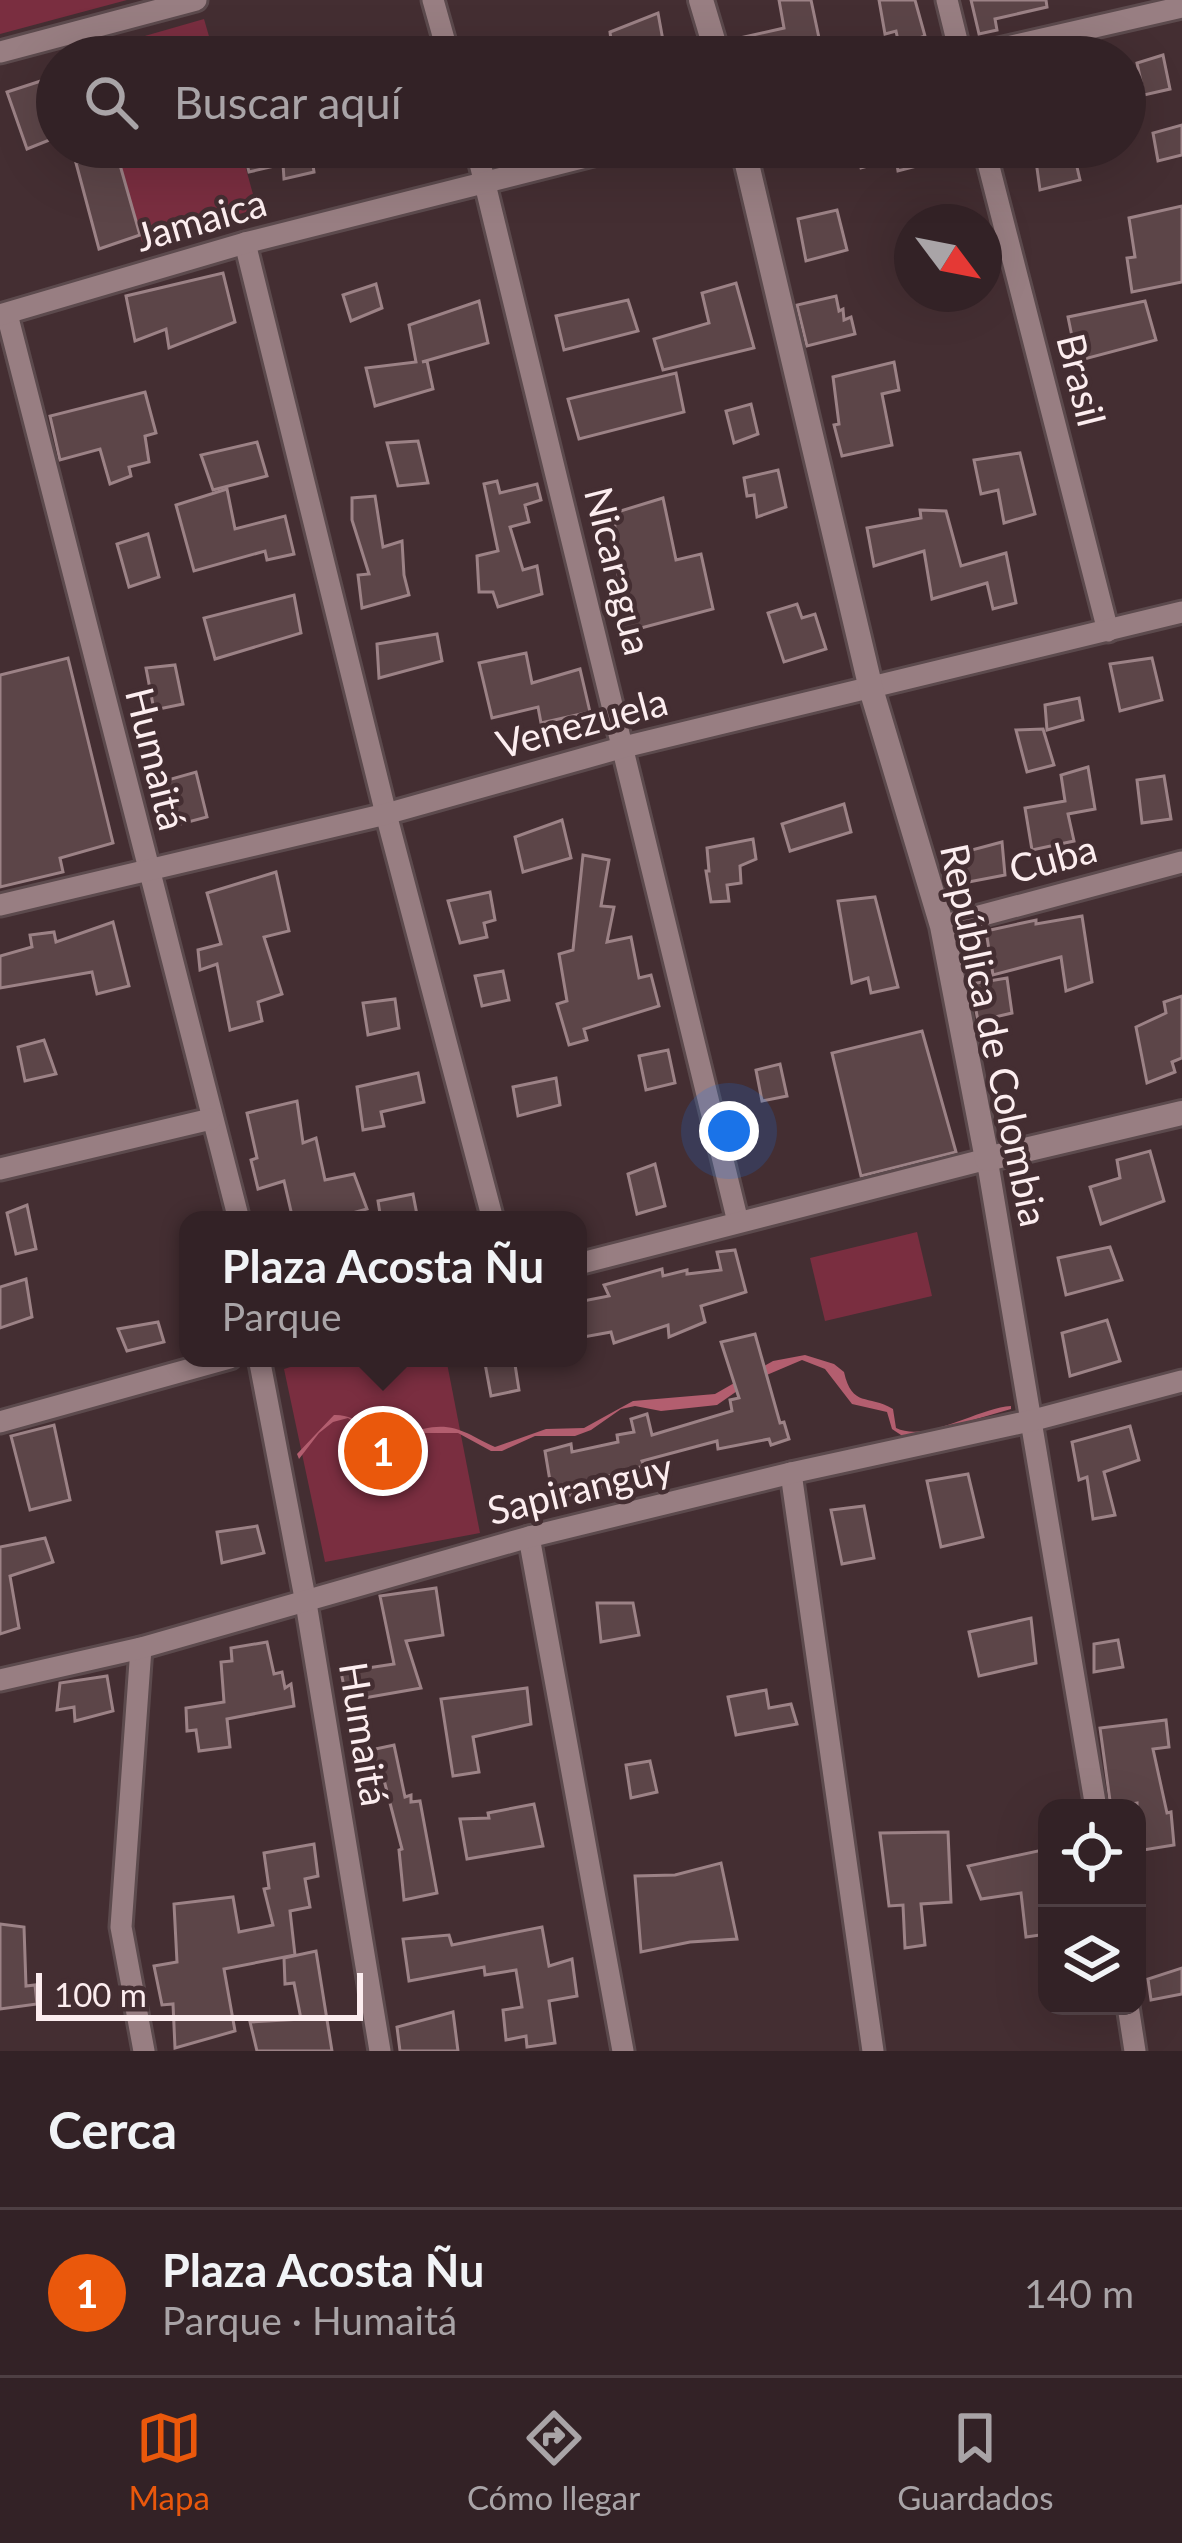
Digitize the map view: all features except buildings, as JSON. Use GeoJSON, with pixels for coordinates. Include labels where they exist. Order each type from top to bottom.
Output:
{"type":"FeatureCollection","features":[{"type":"Feature","properties":{"kind":"street"},"geometry":{"type":"LineString","coordinates":[[60,36],[196,0]]}},
{"type":"Feature","properties":{"kind":"street"},"geometry":{"type":"LineString","coordinates":[[433,0],[443,36]]}},
{"type":"Feature","properties":{"kind":"street"},"geometry":{"type":"LineString","coordinates":[[701,0],[712,36]]}},
{"type":"Feature","properties":{"kind":"street"},"geometry":{"type":"LineString","coordinates":[[946,0],[956,36]]}},
{"type":"Feature","properties":{"kind":"street"},"geometry":{"type":"LineString","coordinates":[[1054,36],[1182,7]]}},
{"type":"Feature","properties":{"kind":"street"},"geometry":{"type":"LineString","coordinates":[[0,52],[36,42]]}},
{"type":"Feature","properties":{"kind":"street","name":"Nicaragua"},"geometry":{"type":"LineString","coordinates":[[482,168],[738,1222]]}},
{"type":"Feature","properties":{"kind":"street","name":"Jamaica"},"geometry":{"type":"LineString","coordinates":[[3,315],[245,243],[544,168]]}},
{"type":"Feature","properties":{"kind":"street","name":"República de Colombia"},"geometry":{"type":"LineString","coordinates":[[748,168],[871,689],[942,926],[1034,1420],[1095,1799]]}},
{"type":"Feature","properties":{"kind":"street","name":"Brasil"},"geometry":{"type":"LineString","coordinates":[[989,168],[1108,631]]}},
{"type":"Feature","properties":{"kind":"street"},"geometry":{"type":"LineString","coordinates":[[245,243],[386,814],[492,1211]]}},
{"type":"Feature","properties":{"kind":"street","name":"Humaitá"},"geometry":{"type":"LineString","coordinates":[[3,315],[237,1211]]}},
{"type":"Feature","properties":{"kind":"street","name":"Venezuela"},"geometry":{"type":"LineString","coordinates":[[0,905],[386,814],[624,747],[1182,612]]}},
{"type":"Feature","properties":{"kind":"street","name":"Cuba"},"geometry":{"type":"LineString","coordinates":[[942,926],[1182,862]]}},
{"type":"Feature","properties":{"kind":"street"},"geometry":{"type":"LineString","coordinates":[[587,1262],[1182,1113]]}},
{"type":"Feature","properties":{"kind":"street"},"geometry":{"type":"LineString","coordinates":[[0,1169],[211,1119]]}},
{"type":"Feature","properties":{"kind":"street"},"geometry":{"type":"LineString","coordinates":[[0,1422],[198,1367]]}},
{"type":"Feature","properties":{"kind":"street","name":"Humaitá"},"geometry":{"type":"LineString","coordinates":[[262,1367],[380,2051]]}},
{"type":"Feature","properties":{"kind":"street","name":"Sapiranguy"},"geometry":{"type":"LineString","coordinates":[[0,1680],[141,1648],[529,1537],[1182,1381]]}},
{"type":"Feature","properties":{"kind":"street"},"geometry":{"type":"LineString","coordinates":[[791,1473],[874,2051]]}},
{"type":"Feature","properties":{"kind":"street"},"geometry":{"type":"LineString","coordinates":[[529,1537],[622,2051]]}},
{"type":"Feature","properties":{"kind":"street"},"geometry":{"type":"LineString","coordinates":[[141,1648],[121,1927],[144,2051]]}},
{"type":"Feature","properties":{"kind":"street"},"geometry":{"type":"LineString","coordinates":[[1130,2015],[1136,2051]]}},
{"type":"Feature","properties":{"kind":"shaded area"},"geometry":{"type":"Polygon","coordinates":[[[0,0],[127,0],[0,34],[0,0]]]}},
{"type":"Feature","properties":{"kind":"shaded area"},"geometry":{"type":"Polygon","coordinates":[[[204,19],[209,36],[145,36],[204,19]]]}},
{"type":"Feature","properties":{"kind":"shaded area"},"geometry":{"type":"Polygon","coordinates":[[[121,168],[246,168],[257,209],[142,242],[121,168]]]}},
{"type":"Feature","properties":{"kind":"shaded area"},"geometry":{"type":"Polygon","coordinates":[[[917,1232],[932,1296],[825,1321],[810,1258],[917,1232]]]}},
{"type":"Feature","properties":{"kind":"shaded area"},"geometry":{"type":"Polygon","coordinates":[[[805,1355],[844,1372],[856,1396],[893,1409],[896,1428],[922,1431],[998,1408],[1011,1409],[907,1439],[892,1429],[887,1412],[852,1404],[825,1369],[802,1360],[750,1382],[717,1405],[661,1411],[635,1406],[575,1436],[535,1436],[502,1451],[491,1451],[458,1433],[423,1433],[410,1441],[395,1442],[378,1438],[348,1418],[319,1433],[299,1459],[297,1454],[334,1415],[351,1418],[387,1437],[444,1427],[495,1447],[546,1429],[584,1428],[633,1401],[715,1394],[773,1361],[805,1355]]]}},
{"type":"Feature","properties":{"kind":"shaded area"},"geometry":{"type":"Polygon","coordinates":[[[448,1367],[480,1533],[325,1562],[284,1369],[448,1367]]]}},
{"type":"Feature","properties":{"kind":"place","name":"Plaza Acosta Ñu"},"geometry":{"type":"Point","coordinates":[383,1451]}}]}
